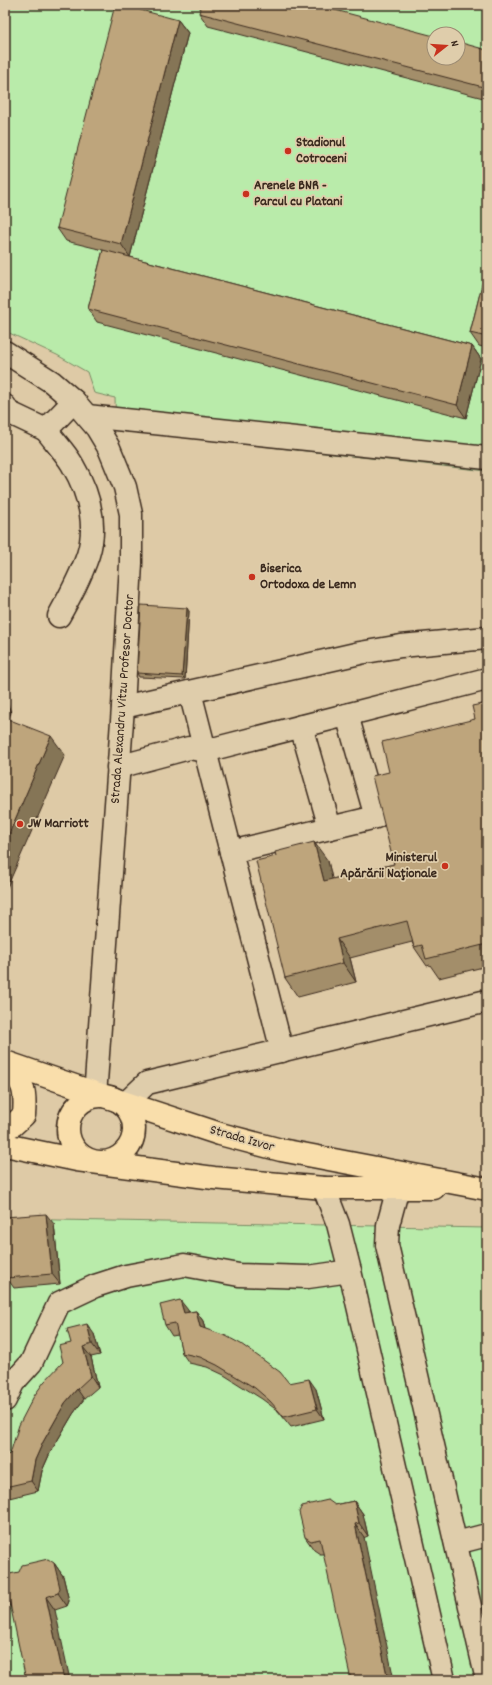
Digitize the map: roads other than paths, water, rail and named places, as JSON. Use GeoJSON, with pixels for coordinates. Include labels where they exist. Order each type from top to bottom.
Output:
{"type":"FeatureCollection","features":[{"type":"Feature","properties":{"kind":"main road","name":"Strada Izvor"},"geometry":{"type":"LineString","coordinates":[[5,1062],[108,1098],[220,1134],[281,1150],[487,1189]]}},
{"type":"Feature","properties":{"kind":"main road"},"geometry":{"type":"LineString","coordinates":[[5,1065],[15,1074],[22,1084],[26,1098],[24,1115],[13,1125],[5,1129]]}},
{"type":"Feature","properties":{"kind":"main road"},"geometry":{"type":"LineString","coordinates":[[108,1098],[125,1106],[131,1114],[134,1125],[134,1136],[130,1146],[124,1154],[114,1160],[104,1163],[93,1162],[83,1158],[74,1150],[69,1140],[67,1129],[75,1108],[84,1100],[108,1098]]}},
{"type":"Feature","properties":{"kind":"main road","name":"Strada Izvor"},"geometry":{"type":"LineString","coordinates":[[5,1145],[93,1162],[214,1178],[324,1188],[487,1189]]}},
{"type":"Feature","properties":{"kind":"street","name":"Strada Alexandru Vitzu Profesor Doctor"},"geometry":{"type":"LineString","coordinates":[[5,352],[52,382],[81,408],[97,428],[117,466],[125,487],[131,514],[132,539],[123,707],[118,767],[108,1098]]}},
{"type":"Feature","properties":{"kind":"street"},"geometry":{"type":"LineString","coordinates":[[5,406],[8,412],[46,430],[72,463],[87,495],[92,524],[88,554],[77,582],[59,616]]}},
{"type":"Feature","properties":{"kind":"street"},"geometry":{"type":"LineString","coordinates":[[46,430],[81,408],[487,458]]}},
{"type":"Feature","properties":{"kind":"street"},"geometry":{"type":"LineString","coordinates":[[123,707],[380,650],[487,638]]}},
{"type":"Feature","properties":{"kind":"street"},"geometry":{"type":"LineString","coordinates":[[118,767],[189,748],[205,751],[487,679]]}},
{"type":"Feature","properties":{"kind":"street"},"geometry":{"type":"LineString","coordinates":[[190,692],[282,1051]]}},
{"type":"Feature","properties":{"kind":"street"},"geometry":{"type":"LineString","coordinates":[[231,852],[376,817],[347,715]]}},
{"type":"Feature","properties":{"kind":"street"},"geometry":{"type":"LineString","coordinates":[[301,726],[330,828]]}},
{"type":"Feature","properties":{"kind":"street"},"geometry":{"type":"LineString","coordinates":[[108,1098],[147,1084],[487,1001]]}},
{"type":"Feature","properties":{"kind":"street"},"geometry":{"type":"LineString","coordinates":[[324,1188],[338,1224],[350,1271],[444,1680]]}},
{"type":"Feature","properties":{"kind":"street"},"geometry":{"type":"LineString","coordinates":[[398,1188],[388,1225],[387,1245],[456,1543],[478,1603],[486,1680]]}},
{"type":"Feature","properties":{"kind":"street"},"geometry":{"type":"LineString","coordinates":[[5,1400],[13,1383],[31,1363],[59,1303],[95,1286],[126,1276],[184,1265],[239,1275],[308,1277],[350,1271]]}},
{"type":"Feature","properties":{"kind":"street"},"geometry":{"type":"LineString","coordinates":[[456,1543],[487,1534]]}},
{"type":"Feature","properties":{"kind":"place","name":"Stadionul Cotroceni"},"geometry":{"type":"Point","coordinates":[288,151]}},
{"type":"Feature","properties":{"kind":"place","name":"Arenele BNR - Parcul cu Platani"},"geometry":{"type":"Point","coordinates":[246,194]}},
{"type":"Feature","properties":{"kind":"place","name":"Biserica Ortodoxa de Lemn"},"geometry":{"type":"Point","coordinates":[252,577]}},
{"type":"Feature","properties":{"kind":"place","name":"JW Marriott"},"geometry":{"type":"Point","coordinates":[20,824]}},
{"type":"Feature","properties":{"kind":"place","name":"Ministerul Apărării Naţionale"},"geometry":{"type":"Point","coordinates":[445,866]}}]}
